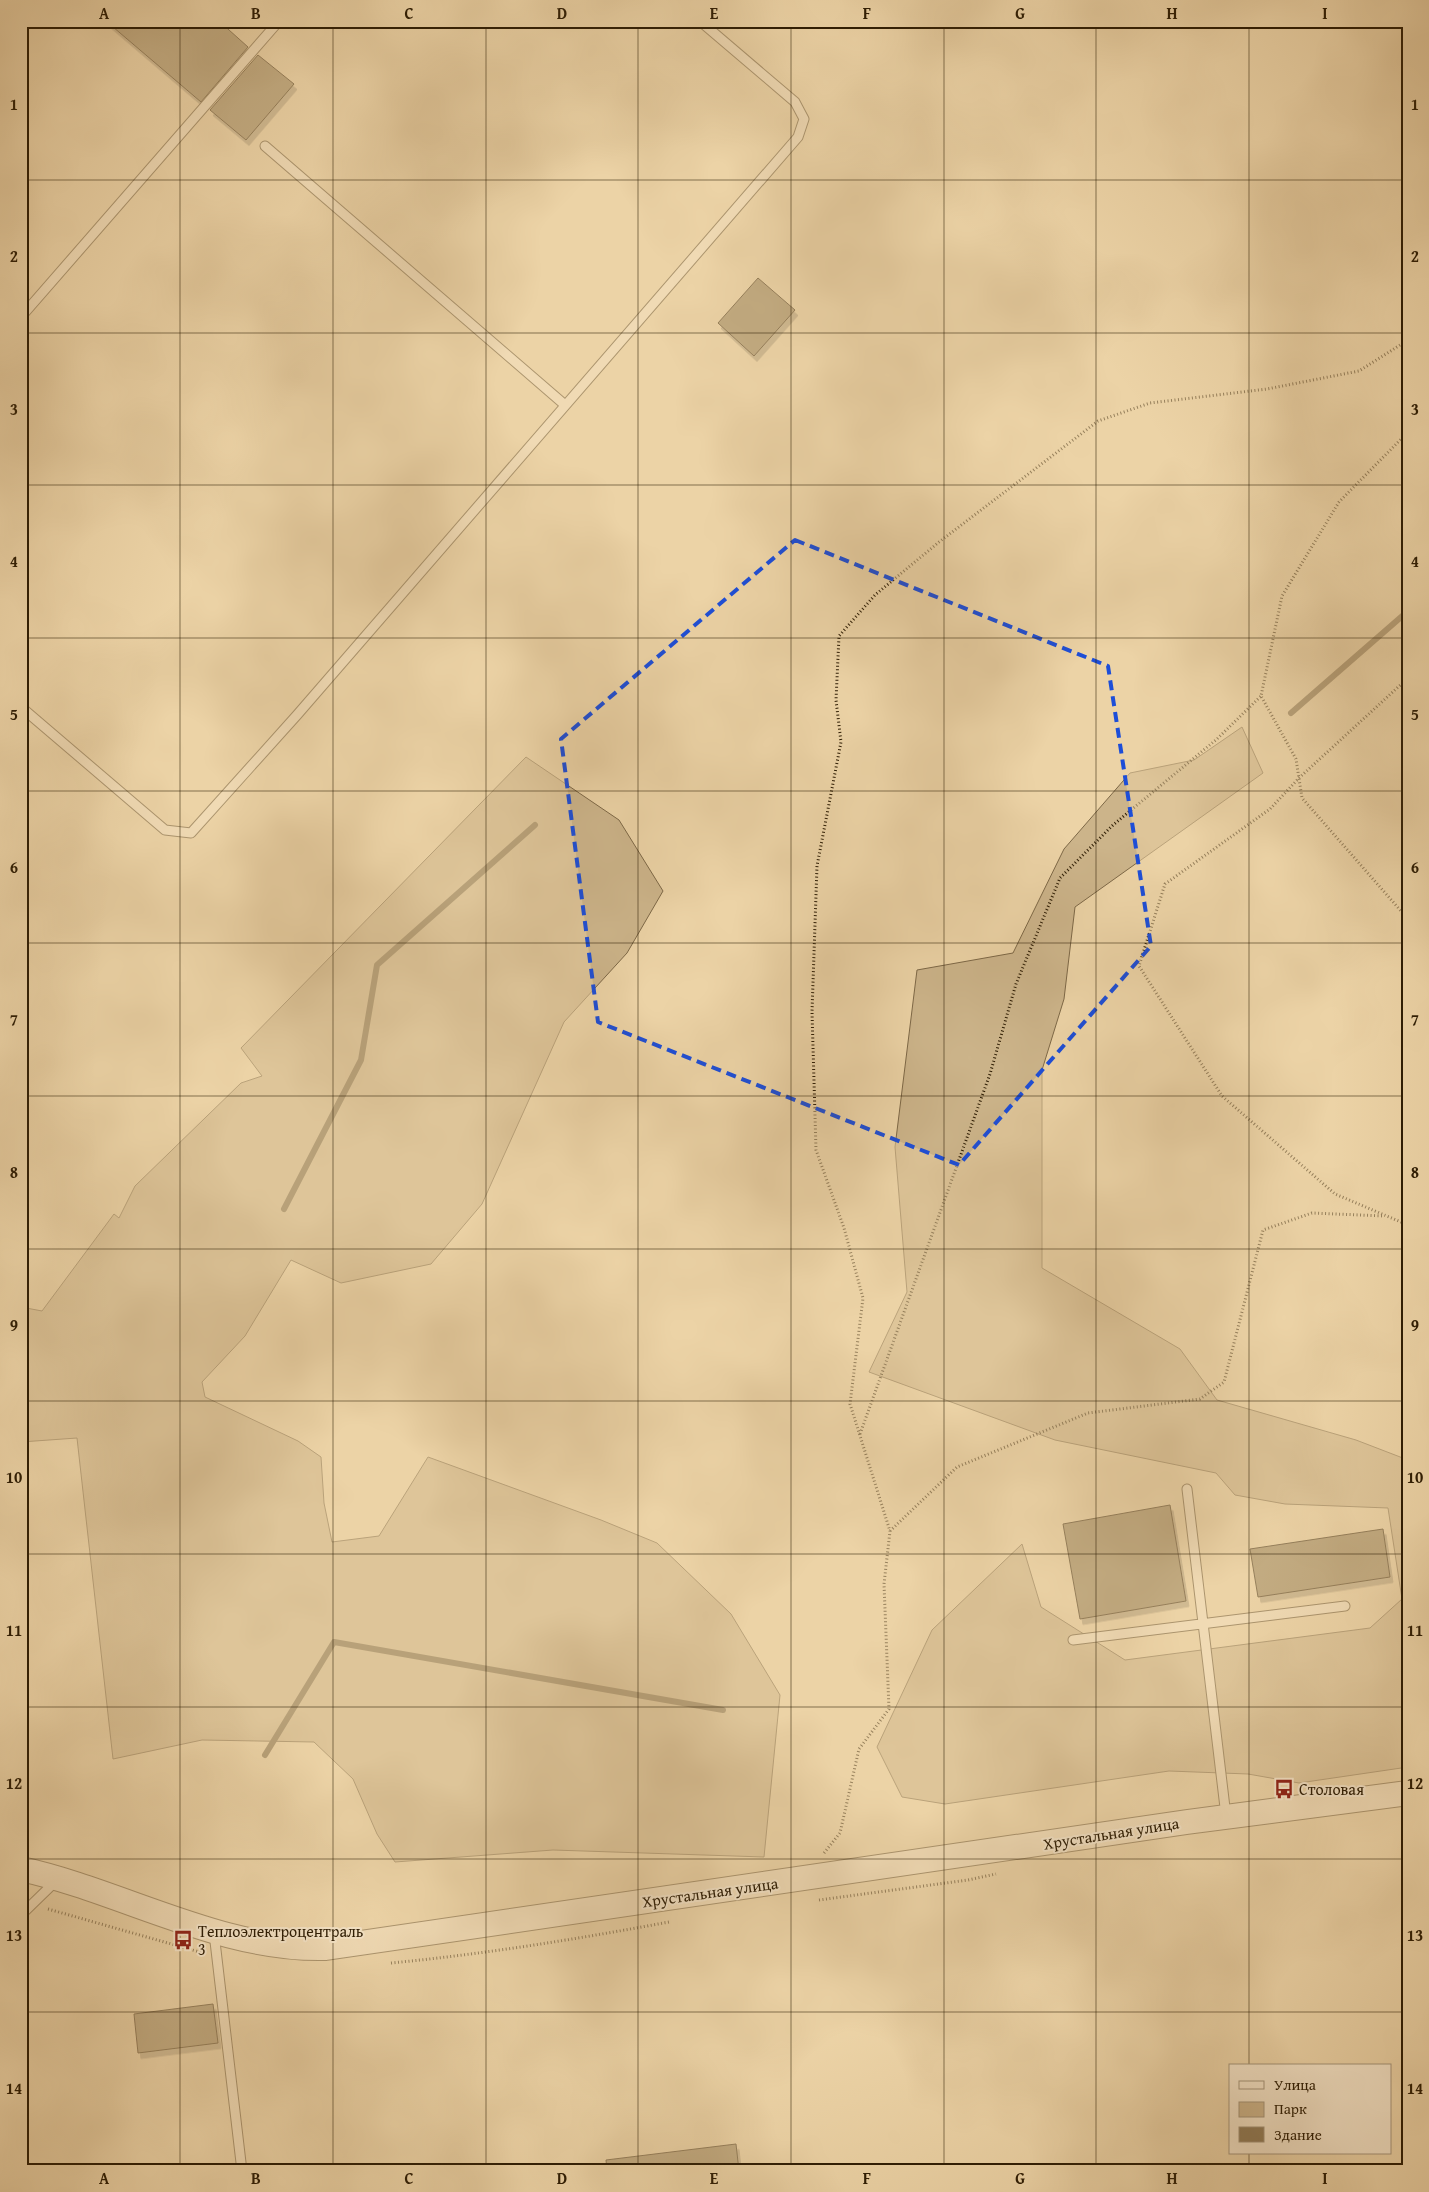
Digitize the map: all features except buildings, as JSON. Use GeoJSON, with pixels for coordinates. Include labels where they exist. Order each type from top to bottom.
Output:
{"type":"FeatureCollection","features":[{"type":"Feature","properties":{"kind":"street","name":"Хрустальная улица"},"geometry":{"type":"LineString","coordinates":[[21,1870],[58,1879],[214,1930],[275,1945],[326,1948],[570,1911],[800,1880],[1226,1816],[1408,1793]]}},
{"type":"Feature","properties":{"kind":"lane"},"geometry":{"type":"LineString","coordinates":[[21,317],[279,21]]}},
{"type":"Feature","properties":{"kind":"lane"},"geometry":{"type":"LineString","coordinates":[[21,707],[165,830],[191,833],[297,716],[798,137],[804,120],[795,102],[700,21]]}},
{"type":"Feature","properties":{"kind":"lane"},"geometry":{"type":"LineString","coordinates":[[265,146],[565,405]]}},
{"type":"Feature","properties":{"kind":"lane"},"geometry":{"type":"LineString","coordinates":[[1187,1489],[1226,1816]]}},
{"type":"Feature","properties":{"kind":"lane"},"geometry":{"type":"LineString","coordinates":[[1073,1640],[1345,1606]]}},
{"type":"Feature","properties":{"kind":"lane"},"geometry":{"type":"LineString","coordinates":[[21,1915],[58,1879]]}},
{"type":"Feature","properties":{"kind":"lane"},"geometry":{"type":"LineString","coordinates":[[214,1930],[242,2171]]}},
{"type":"Feature","properties":{"kind":"path"},"geometry":{"type":"LineString","coordinates":[[800,1880],[840,1833],[859,1750],[889,1709],[884,1584],[890,1531],[850,1404],[863,1298],[844,1228],[816,1150],[812,1022],[817,866],[842,742],[836,700],[840,636],[875,595],[939,542],[1098,421],[1150,402],[1267,389],[1359,371],[1408,340]]}},
{"type":"Feature","properties":{"kind":"path"},"geometry":{"type":"LineString","coordinates":[[860,1434],[987,1082],[1016,984],[1060,878],[1113,825],[1217,739],[1261,696],[1282,596],[1338,502],[1408,432]]}},
{"type":"Feature","properties":{"kind":"path"},"geometry":{"type":"LineString","coordinates":[[1408,678],[1299,778],[1270,809],[1165,884],[1139,966],[1222,1096],[1335,1194],[1408,1224]]}},
{"type":"Feature","properties":{"kind":"path"},"geometry":{"type":"LineString","coordinates":[[1261,696],[1296,759],[1302,798],[1408,918]]}},
{"type":"Feature","properties":{"kind":"path"},"geometry":{"type":"LineString","coordinates":[[890,1531],[957,1467],[1088,1413],[1200,1400],[1224,1382],[1263,1230],[1312,1214],[1386,1216]]}},
{"type":"Feature","properties":{"kind":"highlighted area"},"geometry":{"type":"Polygon","coordinates":[[[795,540],[1108,666],[1151,946],[959,1165],[598,1022],[561,739],[795,540]]]}},
{"type":"Feature","properties":{"kind":"green space"},"geometry":{"type":"Polygon","coordinates":[[[1242,727],[1263,773],[1075,907],[1064,999],[1042,1070],[1042,1268],[1180,1349],[1217,1400],[1356,1440],[1408,1460],[1408,1767],[1299,1783],[1248,1774],[1169,1771],[945,1804],[902,1797],[877,1747],[932,1630],[1022,1544],[1041,1607],[1125,1660],[1370,1628],[1402,1599],[1388,1508],[1285,1504],[1235,1495],[1216,1473],[1055,1440],[869,1372],[907,1292],[895,1147],[917,970],[1013,953],[1064,849],[1130,773],[1194,760],[1242,727]]]}},
{"type":"Feature","properties":{"kind":"green space"},"geometry":{"type":"Polygon","coordinates":[[[526,757],[619,820],[663,891],[627,953],[564,1022],[482,1204],[431,1264],[341,1283],[291,1260],[245,1336],[202,1382],[205,1397],[298,1441],[321,1457],[324,1503],[332,1542],[379,1536],[428,1457],[601,1520],[657,1543],[731,1614],[780,1695],[764,1857],[553,1850],[395,1862],[377,1834],[353,1779],[314,1742],[202,1740],[113,1759],[77,1438],[21,1442],[21,1307],[42,1311],[114,1214],[119,1218],[135,1186],[241,1083],[262,1076],[241,1048],[526,757]]]}},
{"type":"Feature","properties":{"kind":"waterway"},"geometry":{"type":"LineString","coordinates":[[1291,713],[1408,611]]}},
{"type":"Feature","properties":{"kind":"waterway"},"geometry":{"type":"LineString","coordinates":[[284,1209],[361,1060],[377,965],[535,825]]}},
{"type":"Feature","properties":{"kind":"waterway"},"geometry":{"type":"LineString","coordinates":[[265,1755],[334,1642],[723,1710]]}},
{"type":"Feature","properties":{"kind":"place","name":"Столовая"},"geometry":{"type":"Point","coordinates":[1284,1789]}},
{"type":"Feature","properties":{"kind":"place","name":"Теплоэлектроцентраль 3"},"geometry":{"type":"Point","coordinates":[183,1940]}}]}
